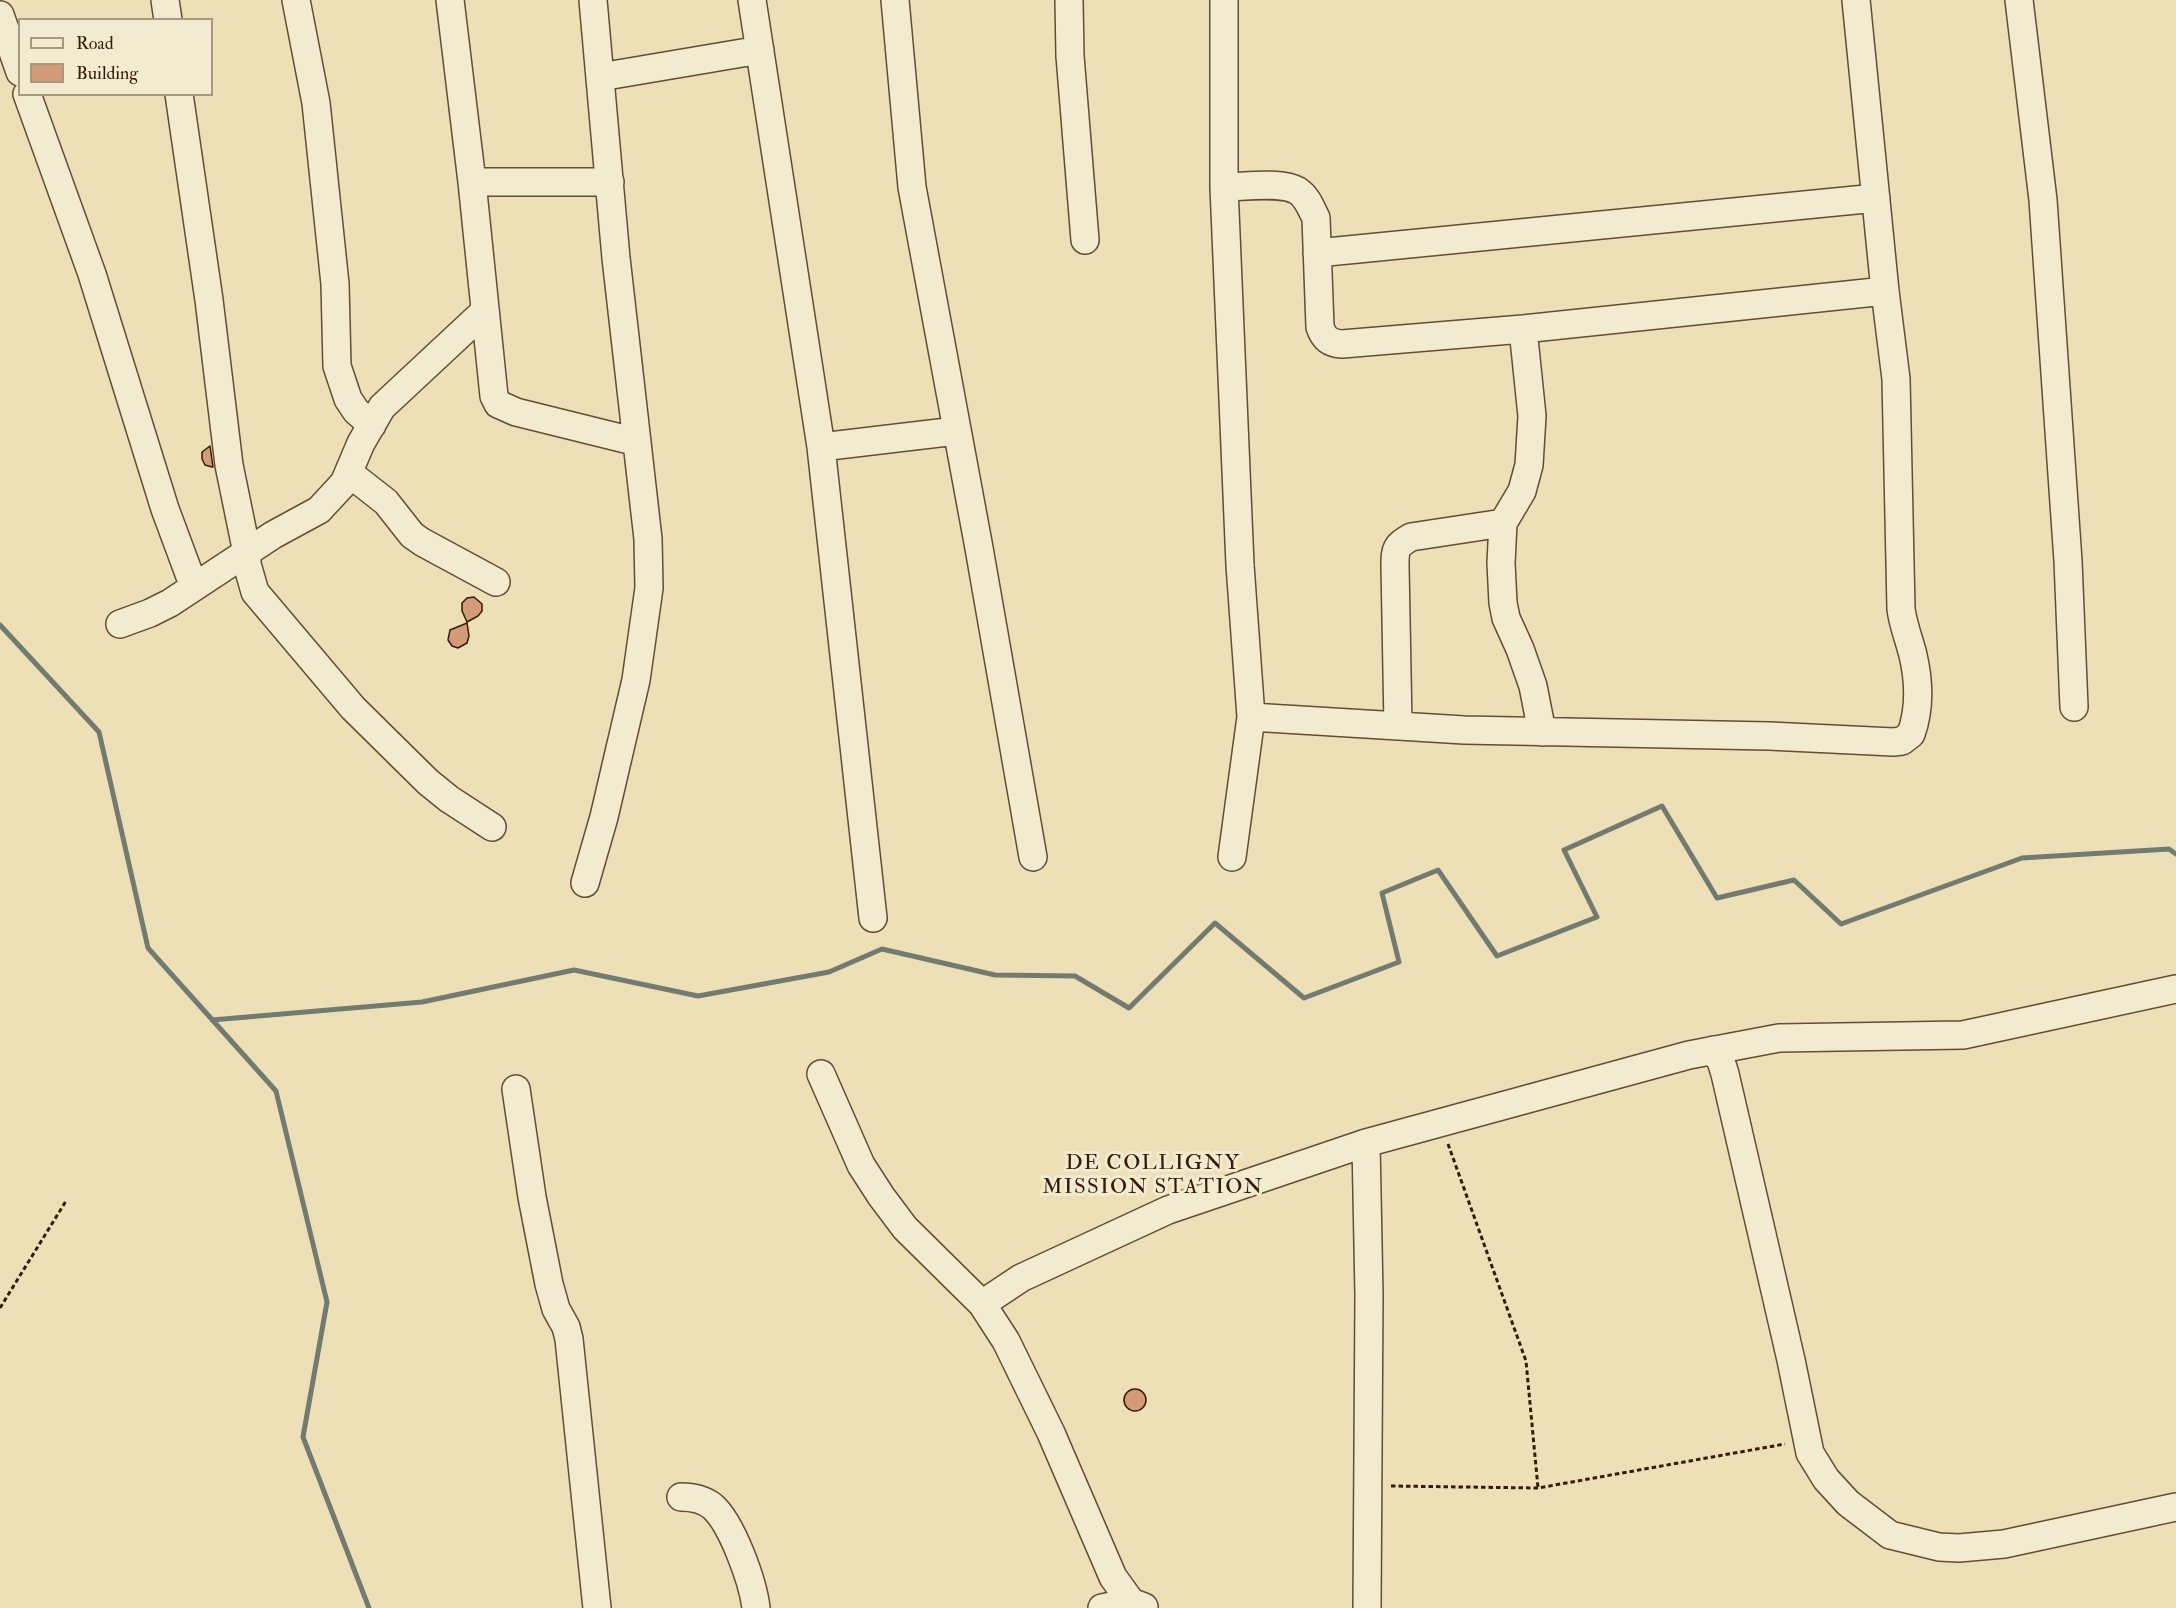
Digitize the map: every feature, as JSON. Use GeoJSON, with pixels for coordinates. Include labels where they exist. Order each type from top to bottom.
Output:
{"type":"FeatureCollection","features":[{"type":"Feature","properties":{"kind":"street"},"geometry":{"type":"LineString","coordinates":[[165,0],[168,18]]}},
{"type":"Feature","properties":{"kind":"street"},"geometry":{"type":"LineString","coordinates":[[296,0],[316,103],[335,284],[337,366],[348,399],[356,411],[372,425]]}},
{"type":"Feature","properties":{"kind":"street"},"geometry":{"type":"LineString","coordinates":[[450,0],[472,182],[492,385],[498,404],[516,412],[637,442]]}},
{"type":"Feature","properties":{"kind":"street"},"geometry":{"type":"LineString","coordinates":[[585,883],[604,817],[636,680],[649,588],[648,539],[593,0]]}},
{"type":"Feature","properties":{"kind":"street"},"geometry":{"type":"LineString","coordinates":[[752,0],[821,447],[873,918]]}},
{"type":"Feature","properties":{"kind":"street"},"geometry":{"type":"LineString","coordinates":[[895,0],[912,187],[1033,857]]}},
{"type":"Feature","properties":{"kind":"street"},"geometry":{"type":"LineString","coordinates":[[1069,0],[1070,56],[1085,240]]}},
{"type":"Feature","properties":{"kind":"street"},"geometry":{"type":"LineString","coordinates":[[1224,0],[1224,187],[1239,554],[1251,717],[1232,857]]}},
{"type":"Feature","properties":{"kind":"street"},"geometry":{"type":"LineString","coordinates":[[1251,717],[1464,730],[1769,736],[1893,742],[1902,741],[1911,734],[1918,698],[1913,654],[1900,609],[1896,379],[1856,0]]}},
{"type":"Feature","properties":{"kind":"street"},"geometry":{"type":"LineString","coordinates":[[2019,0],[2043,200],[2067,561],[2074,707]]}},
{"type":"Feature","properties":{"kind":"street"},"geometry":{"type":"LineString","coordinates":[[0,15],[18,66]]}},
{"type":"Feature","properties":{"kind":"street"},"geometry":{"type":"LineString","coordinates":[[600,77],[760,50]]}},
{"type":"Feature","properties":{"kind":"street"},"geometry":{"type":"LineString","coordinates":[[28,96],[92,274],[165,509],[194,587]]}},
{"type":"Feature","properties":{"kind":"street"},"geometry":{"type":"LineString","coordinates":[[178,96],[209,300],[229,465],[247,553],[247,564],[255,592],[352,708],[428,782],[449,799],[492,827]]}},
{"type":"Feature","properties":{"kind":"street"},"geometry":{"type":"LineString","coordinates":[[472,182],[610,182]]}},
{"type":"Feature","properties":{"kind":"street"},"geometry":{"type":"LineString","coordinates":[[1224,187],[1284,186],[1299,191],[1309,202],[1316,218],[1320,327],[1322,334],[1332,343],[1522,329],[1885,291]]}},
{"type":"Feature","properties":{"kind":"street"},"geometry":{"type":"LineString","coordinates":[[1317,253],[1876,198]]}},
{"type":"Feature","properties":{"kind":"street"},"geometry":{"type":"LineString","coordinates":[[120,624],[170,603],[273,535],[319,510],[344,483],[361,443],[382,407],[485,311]]}},
{"type":"Feature","properties":{"kind":"street"},"geometry":{"type":"LineString","coordinates":[[1522,329],[1532,416],[1529,465],[1522,491],[1503,523],[1501,563],[1506,618],[1533,687],[1542,732]]}},
{"type":"Feature","properties":{"kind":"street"},"geometry":{"type":"LineString","coordinates":[[821,447],[956,431]]}},
{"type":"Feature","properties":{"kind":"street"},"geometry":{"type":"LineString","coordinates":[[349,473],[386,502],[412,535],[422,543],[496,582]]}},
{"type":"Feature","properties":{"kind":"street"},"geometry":{"type":"LineString","coordinates":[[1398,725],[1395,566],[1395,553],[1398,545],[1411,537],[1503,523]]}},
{"type":"Feature","properties":{"kind":"street"},"geometry":{"type":"LineString","coordinates":[[982,1304],[1021,1278],[1168,1210],[1366,1143],[1689,1055],[1779,1038],[1963,1035],[2176,989]]}},
{"type":"Feature","properties":{"kind":"street"},"geometry":{"type":"LineString","coordinates":[[1713,1050],[1721,1061],[1725,1074],[1781,1315],[1810,1453],[1826,1479],[1848,1503],[1890,1535],[1939,1547],[2004,1544],[2176,1507]]}},
{"type":"Feature","properties":{"kind":"street"},"geometry":{"type":"LineString","coordinates":[[821,1074],[861,1165],[881,1196],[905,1228],[982,1304],[1006,1341],[1051,1433],[1113,1577],[1138,1605]]}},
{"type":"Feature","properties":{"kind":"street"},"geometry":{"type":"LineString","coordinates":[[516,1089],[531,1197],[549,1284],[556,1309],[566,1327],[569,1339],[597,1608]]}},
{"type":"Feature","properties":{"kind":"street"},"geometry":{"type":"LineString","coordinates":[[1366,1143],[1369,1295],[1367,1608]]}},
{"type":"Feature","properties":{"kind":"street"},"geometry":{"type":"LineString","coordinates":[[681,1497],[695,1497],[711,1505],[719,1515],[746,1569],[753,1587],[756,1608]]}},
{"type":"Feature","properties":{"kind":"street"},"geometry":{"type":"LineString","coordinates":[[1102,1608],[1138,1605]]}},
{"type":"Feature","properties":{"kind":"path"},"geometry":{"type":"LineString","coordinates":[[1440,1123],[1526,1361],[1538,1488]]}},
{"type":"Feature","properties":{"kind":"path"},"geometry":{"type":"LineString","coordinates":[[0,1308],[66,1201]]}},
{"type":"Feature","properties":{"kind":"path"},"geometry":{"type":"LineString","coordinates":[[1368,1486],[1538,1488],[1808,1440]]}},
{"type":"Feature","properties":{"kind":"building"},"geometry":{"type":"Polygon","coordinates":[[[210,446],[213,467],[205,465],[202,459],[202,452],[210,446]]]}},
{"type":"Feature","properties":{"kind":"building"},"geometry":{"type":"Polygon","coordinates":[[[474,597],[482,604],[482,611],[467,622],[462,611],[462,603],[467,598],[474,597]]]}},
{"type":"Feature","properties":{"kind":"building"},"geometry":{"type":"Polygon","coordinates":[[[467,623],[469,636],[467,643],[458,648],[452,646],[448,640],[450,630],[467,623]]]}},
{"type":"Feature","properties":{"kind":"building"},"geometry":{"type":"Polygon","coordinates":[[[1135,1389],[1143,1392],[1146,1400],[1143,1408],[1135,1411],[1127,1408],[1124,1400],[1127,1392],[1135,1389]]]}},
{"type":"Feature","properties":{"kind":"waterway"},"geometry":{"type":"LineString","coordinates":[[0,625],[99,732],[148,948],[276,1091],[327,1302],[303,1437],[369,1608]]}},
{"type":"Feature","properties":{"kind":"waterway"},"geometry":{"type":"LineString","coordinates":[[212,1020],[422,1002],[574,970],[698,996],[829,972],[882,949],[995,975],[1075,976],[1129,1008],[1215,923],[1304,998],[1399,962],[1382,893],[1438,870],[1497,956],[1597,917],[1564,850],[1662,806],[1717,898],[1794,880],[1841,924],[2022,858],[2169,849],[2176,854]]}},
{"type":"Feature","properties":{"kind":"district","name":"DE COLLIGNY MISSION STATION"},"geometry":{"type":"Point","coordinates":[1153,1176]}}]}
